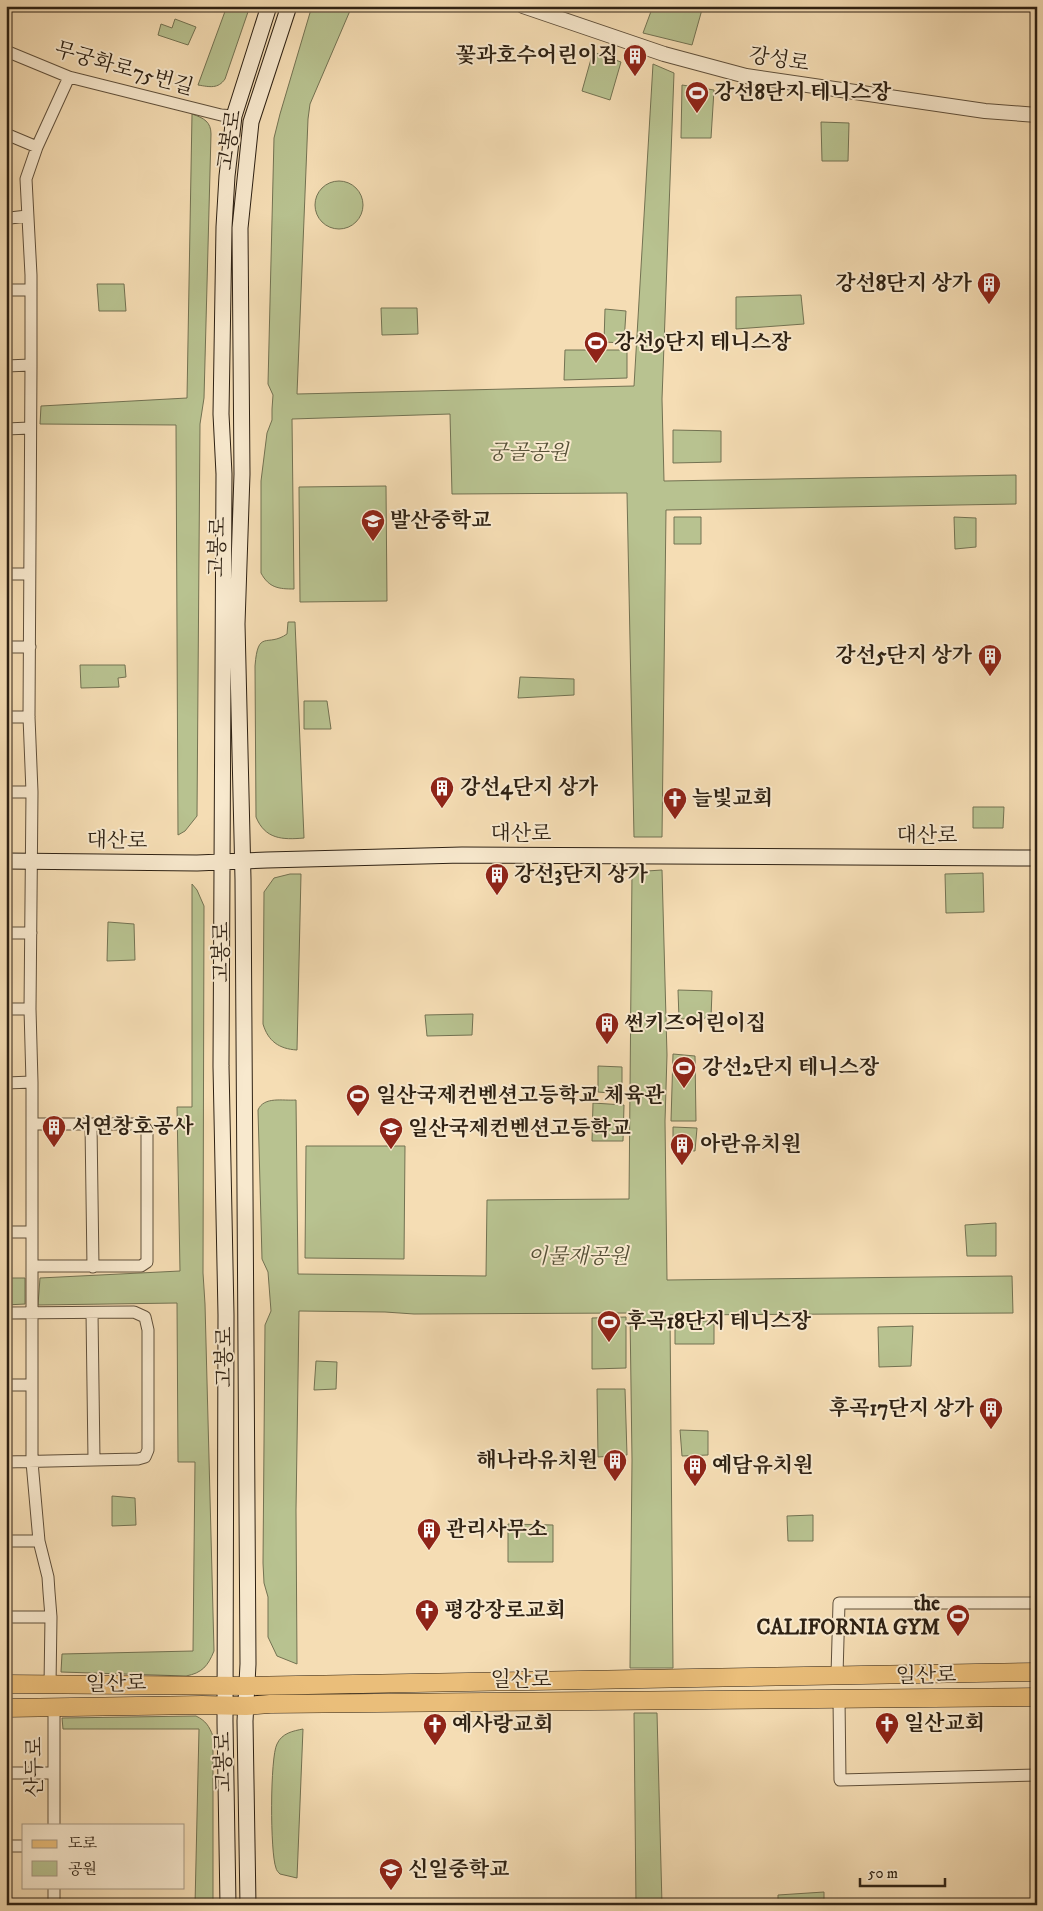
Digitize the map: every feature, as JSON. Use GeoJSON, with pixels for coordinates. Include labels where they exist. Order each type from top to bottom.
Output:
{"type":"FeatureCollection","features":[{"type":"Feature","properties":{"kind":"main road","name":"고봉로"},"geometry":{"type":"LineString","coordinates":[[228,1905],[226,1315],[221,1066],[224,474],[221,414],[224,227],[227,176],[234,116],[269,6]]}},
{"type":"Feature","properties":{"kind":"main road","name":"고봉로"},"geometry":{"type":"LineString","coordinates":[[248,1905],[245,1721],[247,1686],[242,861],[237,624],[242,474],[240,228],[251,122],[289,6]]}},
{"type":"Feature","properties":{"kind":"main road","name":"대산로"},"geometry":{"type":"LineString","coordinates":[[6,862],[197,864],[242,861],[462,856],[1037,858]]}},
{"type":"Feature","properties":{"kind":"main road","name":"일산로"},"geometry":{"type":"LineString","coordinates":[[6,1684],[247,1686],[1037,1672]]}},
{"type":"Feature","properties":{"kind":"main road","name":"일산로"},"geometry":{"type":"LineString","coordinates":[[6,1708],[1037,1697]]}},
{"type":"Feature","properties":{"kind":"street","name":"강성로"},"geometry":{"type":"LineString","coordinates":[[523,6],[664,54],[746,76],[985,111],[1037,115]]}},
{"type":"Feature","properties":{"kind":"street","name":"무궁화로75번길"},"geometry":{"type":"LineString","coordinates":[[6,51],[69,77],[221,115],[234,116]]}},
{"type":"Feature","properties":{"kind":"street"},"geometry":{"type":"LineString","coordinates":[[50,1685],[51,1617],[48,1577],[39,1542],[32,1462],[31,1314],[33,1266],[30,1009],[32,792],[29,716],[31,290],[26,179],[37,148],[69,77]]}},
{"type":"Feature","properties":{"kind":"street"},"geometry":{"type":"LineString","coordinates":[[6,134],[37,148]]}},
{"type":"Feature","properties":{"kind":"street"},"geometry":{"type":"LineString","coordinates":[[6,216],[10,218],[27,216]]}},
{"type":"Feature","properties":{"kind":"street"},"geometry":{"type":"LineString","coordinates":[[6,290],[31,290]]}},
{"type":"Feature","properties":{"kind":"street"},"geometry":{"type":"LineString","coordinates":[[6,366],[31,366]]}},
{"type":"Feature","properties":{"kind":"street"},"geometry":{"type":"LineString","coordinates":[[6,428],[30,428]]}},
{"type":"Feature","properties":{"kind":"street"},"geometry":{"type":"LineString","coordinates":[[6,574],[29,574]]}},
{"type":"Feature","properties":{"kind":"street"},"geometry":{"type":"LineString","coordinates":[[6,647],[30,647]]}},
{"type":"Feature","properties":{"kind":"street"},"geometry":{"type":"LineString","coordinates":[[6,717],[29,716]]}},
{"type":"Feature","properties":{"kind":"street"},"geometry":{"type":"LineString","coordinates":[[6,792],[32,792]]}},
{"type":"Feature","properties":{"kind":"street"},"geometry":{"type":"LineString","coordinates":[[6,934],[31,933]]}},
{"type":"Feature","properties":{"kind":"street"},"geometry":{"type":"LineString","coordinates":[[6,1009],[30,1009]]}},
{"type":"Feature","properties":{"kind":"street"},"geometry":{"type":"LineString","coordinates":[[6,1083],[32,1082]]}},
{"type":"Feature","properties":{"kind":"street"},"geometry":{"type":"LineString","coordinates":[[32,1124],[142,1124],[146,1127],[147,1262],[142,1266],[33,1266]]}},
{"type":"Feature","properties":{"kind":"street"},"geometry":{"type":"LineString","coordinates":[[91,1125],[94,1267]]}},
{"type":"Feature","properties":{"kind":"street"},"geometry":{"type":"LineString","coordinates":[[6,1232],[32,1232]]}},
{"type":"Feature","properties":{"kind":"street"},"geometry":{"type":"LineString","coordinates":[[6,1313],[134,1312],[141,1314],[148,1322],[148,1450],[145,1457],[138,1459],[6,1462]]}},
{"type":"Feature","properties":{"kind":"street"},"geometry":{"type":"LineString","coordinates":[[92,1313],[94,1459]]}},
{"type":"Feature","properties":{"kind":"street"},"geometry":{"type":"LineString","coordinates":[[6,1385],[31,1385]]}},
{"type":"Feature","properties":{"kind":"street"},"geometry":{"type":"LineString","coordinates":[[6,1541],[39,1542]]}},
{"type":"Feature","properties":{"kind":"street"},"geometry":{"type":"LineString","coordinates":[[837,1675],[839,1603],[1037,1603]]}},
{"type":"Feature","properties":{"kind":"street"},"geometry":{"type":"LineString","coordinates":[[6,1617],[51,1617]]}},
{"type":"Feature","properties":{"kind":"street"},"geometry":{"type":"LineString","coordinates":[[839,1699],[840,1780],[1037,1775]]}},
{"type":"Feature","properties":{"kind":"street","name":"산두로"},"geometry":{"type":"LineString","coordinates":[[54,1708],[54,1824]]}},
{"type":"Feature","properties":{"kind":"street"},"geometry":{"type":"LineString","coordinates":[[6,1773],[54,1773]]}},
{"type":"Feature","properties":{"kind":"street"},"geometry":{"type":"LineString","coordinates":[[6,1846],[22,1846]]}},
{"type":"Feature","properties":{"kind":"street"},"geometry":{"type":"LineString","coordinates":[[54,1888],[54,1905]]}},
{"type":"Feature","properties":{"kind":"green space"},"geometry":{"type":"Polygon","coordinates":[[[227,6],[250,6],[225,79],[217,86],[198,85],[227,6]]]}},
{"type":"Feature","properties":{"kind":"green space","name":"궁골공원"},"geometry":{"type":"Polygon","coordinates":[[[312,6],[352,6],[310,104],[297,394],[634,386],[653,64],[674,73],[662,399],[664,481],[1016,475],[1016,504],[666,510],[662,837],[634,837],[627,493],[452,494],[450,414],[292,419],[294,589],[275,587],[267,582],[261,573],[261,481],[267,433],[272,420],[273,395],[268,384],[274,138],[312,6]]]}},
{"type":"Feature","properties":{"kind":"green space"},"geometry":{"type":"Polygon","coordinates":[[[653,6],[703,6],[692,45],[643,33],[653,6]]]}},
{"type":"Feature","properties":{"kind":"green space"},"geometry":{"type":"Polygon","coordinates":[[[175,19],[196,27],[188,45],[158,35],[161,24],[172,28],[175,19]]]}},
{"type":"Feature","properties":{"kind":"green space"},"geometry":{"type":"Polygon","coordinates":[[[593,52],[621,62],[610,100],[582,91],[593,52]]]}},
{"type":"Feature","properties":{"kind":"green space","name":"강선8단지 테니스장"},"geometry":{"type":"Polygon","coordinates":[[[682,85],[714,90],[711,138],[681,138],[682,85]]]}},
{"type":"Feature","properties":{"kind":"green space"},"geometry":{"type":"Polygon","coordinates":[[[192,114],[206,121],[210,126],[211,134],[204,398],[200,424],[197,816],[185,831],[178,835],[176,425],[40,424],[41,406],[187,398],[192,114]]]}},
{"type":"Feature","properties":{"kind":"green space"},"geometry":{"type":"Polygon","coordinates":[[[821,122],[849,123],[848,161],[822,161],[821,122]]]}},
{"type":"Feature","properties":{"kind":"green space"},"geometry":{"type":"Polygon","coordinates":[[[339,181],[348,183],[356,188],[361,196],[363,205],[361,214],[356,222],[348,227],[339,229],[330,227],[322,222],[317,214],[315,205],[317,196],[322,188],[330,183],[339,181]]]}},
{"type":"Feature","properties":{"kind":"green space"},"geometry":{"type":"Polygon","coordinates":[[[97,284],[124,284],[126,311],[99,311],[97,284]]]}},
{"type":"Feature","properties":{"kind":"green space"},"geometry":{"type":"Polygon","coordinates":[[[801,295],[804,324],[736,329],[736,297],[801,295]]]}},
{"type":"Feature","properties":{"kind":"green space"},"geometry":{"type":"Polygon","coordinates":[[[381,308],[417,308],[418,334],[382,335],[381,308]]]}},
{"type":"Feature","properties":{"kind":"green space"},"geometry":{"type":"Polygon","coordinates":[[[605,309],[626,311],[624,343],[604,342],[605,309]]]}},
{"type":"Feature","properties":{"kind":"green space","name":"강선9단지 테니스장"},"geometry":{"type":"Polygon","coordinates":[[[565,350],[627,350],[627,378],[564,380],[565,350]]]}},
{"type":"Feature","properties":{"kind":"green space"},"geometry":{"type":"Polygon","coordinates":[[[673,430],[721,431],[721,462],[673,463],[673,430]]]}},
{"type":"Feature","properties":{"kind":"green space"},"geometry":{"type":"Polygon","coordinates":[[[386,486],[387,601],[300,602],[299,487],[386,486]]]}},
{"type":"Feature","properties":{"kind":"green space"},"geometry":{"type":"Polygon","coordinates":[[[674,517],[701,517],[701,544],[674,544],[674,517]]]}},
{"type":"Feature","properties":{"kind":"green space"},"geometry":{"type":"Polygon","coordinates":[[[954,517],[976,518],[976,547],[955,549],[954,517]]]}},
{"type":"Feature","properties":{"kind":"green space"},"geometry":{"type":"Polygon","coordinates":[[[288,622],[295,622],[304,838],[296,839],[282,838],[269,834],[264,830],[256,817],[256,654],[261,643],[287,634],[288,622]]]}},
{"type":"Feature","properties":{"kind":"green space"},"geometry":{"type":"Polygon","coordinates":[[[80,665],[125,665],[126,677],[118,678],[119,687],[81,688],[80,665]]]}},
{"type":"Feature","properties":{"kind":"green space"},"geometry":{"type":"Polygon","coordinates":[[[520,677],[574,679],[574,695],[518,698],[520,677]]]}},
{"type":"Feature","properties":{"kind":"green space"},"geometry":{"type":"Polygon","coordinates":[[[304,701],[327,701],[331,729],[304,729],[304,701]]]}},
{"type":"Feature","properties":{"kind":"green space"},"geometry":{"type":"Polygon","coordinates":[[[973,807],[1004,807],[1003,828],[973,828],[973,807]]]}},
{"type":"Feature","properties":{"kind":"green space","name":"이물재공원"},"geometry":{"type":"Polygon","coordinates":[[[662,870],[667,1055],[665,1121],[667,1280],[1012,1276],[1013,1313],[670,1315],[673,1668],[630,1668],[632,1460],[630,1313],[414,1314],[299,1311],[296,1510],[297,1664],[277,1656],[268,1637],[268,1597],[264,1583],[263,1563],[265,1325],[271,1311],[268,1272],[262,1259],[258,1110],[269,1101],[296,1100],[298,1274],[486,1276],[487,1200],[629,1199],[632,872],[662,870]]]}},
{"type":"Feature","properties":{"kind":"green space"},"geometry":{"type":"Polygon","coordinates":[[[983,873],[984,912],[946,913],[945,874],[983,873]]]}},
{"type":"Feature","properties":{"kind":"green space"},"geometry":{"type":"Polygon","coordinates":[[[290,874],[301,874],[297,1050],[285,1048],[275,1043],[268,1035],[263,1024],[264,892],[274,878],[290,874]]]}},
{"type":"Feature","properties":{"kind":"green space"},"geometry":{"type":"Polygon","coordinates":[[[192,884],[197,890],[204,906],[203,1273],[214,1651],[204,1668],[186,1676],[61,1672],[62,1654],[193,1651],[195,1462],[178,1462],[177,1303],[38,1305],[40,1278],[180,1271],[177,1107],[192,1107],[192,884]]]}},
{"type":"Feature","properties":{"kind":"green space"},"geometry":{"type":"Polygon","coordinates":[[[108,922],[134,924],[135,960],[107,961],[108,922]]]}},
{"type":"Feature","properties":{"kind":"green space"},"geometry":{"type":"Polygon","coordinates":[[[678,990],[712,991],[711,1018],[679,1019],[678,990]]]}},
{"type":"Feature","properties":{"kind":"green space"},"geometry":{"type":"Polygon","coordinates":[[[473,1014],[472,1035],[427,1036],[425,1015],[473,1014]]]}},
{"type":"Feature","properties":{"kind":"green space","name":"강선2단지 테니스장"},"geometry":{"type":"Polygon","coordinates":[[[673,1054],[695,1056],[696,1121],[671,1121],[673,1054]]]}},
{"type":"Feature","properties":{"kind":"green space"},"geometry":{"type":"Polygon","coordinates":[[[598,1066],[622,1067],[622,1094],[598,1092],[598,1066]]]}},
{"type":"Feature","properties":{"kind":"green space"},"geometry":{"type":"Polygon","coordinates":[[[593,1103],[624,1105],[623,1141],[592,1141],[593,1103]]]}},
{"type":"Feature","properties":{"kind":"green space"},"geometry":{"type":"Polygon","coordinates":[[[673,1127],[697,1128],[695,1151],[673,1149],[673,1127]]]}},
{"type":"Feature","properties":{"kind":"green space"},"geometry":{"type":"Polygon","coordinates":[[[306,1146],[405,1146],[404,1259],[305,1258],[306,1146]]]}},
{"type":"Feature","properties":{"kind":"green space"},"geometry":{"type":"Polygon","coordinates":[[[996,1223],[996,1256],[967,1256],[965,1225],[996,1223]]]}},
{"type":"Feature","properties":{"kind":"green space"},"geometry":{"type":"Polygon","coordinates":[[[6,1278],[25,1278],[25,1304],[6,1305],[6,1278]]]}},
{"type":"Feature","properties":{"kind":"green space","name":"후곡18단지 테니스장"},"geometry":{"type":"Polygon","coordinates":[[[626,1317],[626,1368],[592,1369],[592,1318],[626,1317]]]}},
{"type":"Feature","properties":{"kind":"green space"},"geometry":{"type":"Polygon","coordinates":[[[675,1321],[714,1321],[714,1344],[675,1344],[675,1321]]]}},
{"type":"Feature","properties":{"kind":"green space"},"geometry":{"type":"Polygon","coordinates":[[[913,1326],[911,1366],[879,1367],[878,1327],[913,1326]]]}},
{"type":"Feature","properties":{"kind":"green space"},"geometry":{"type":"Polygon","coordinates":[[[316,1361],[337,1362],[336,1389],[314,1390],[316,1361]]]}},
{"type":"Feature","properties":{"kind":"green space"},"geometry":{"type":"Polygon","coordinates":[[[597,1389],[625,1389],[627,1455],[598,1457],[597,1389]]]}},
{"type":"Feature","properties":{"kind":"green space"},"geometry":{"type":"Polygon","coordinates":[[[680,1430],[708,1431],[708,1455],[682,1456],[680,1430]]]}},
{"type":"Feature","properties":{"kind":"green space"},"geometry":{"type":"Polygon","coordinates":[[[112,1496],[135,1498],[136,1525],[112,1526],[112,1496]]]}},
{"type":"Feature","properties":{"kind":"green space"},"geometry":{"type":"Polygon","coordinates":[[[813,1515],[813,1541],[788,1541],[787,1516],[813,1515]]]}},
{"type":"Feature","properties":{"kind":"green space"},"geometry":{"type":"Polygon","coordinates":[[[508,1524],[553,1525],[553,1562],[508,1562],[508,1524]]]}},
{"type":"Feature","properties":{"kind":"green space"},"geometry":{"type":"Polygon","coordinates":[[[634,1713],[657,1713],[662,1905],[636,1905],[634,1713]]]}},
{"type":"Feature","properties":{"kind":"green space"},"geometry":{"type":"Polygon","coordinates":[[[196,1716],[207,1724],[213,1736],[213,1905],[195,1905],[199,1729],[63,1729],[62,1718],[196,1716]]]}},
{"type":"Feature","properties":{"kind":"green space"},"geometry":{"type":"Polygon","coordinates":[[[303,1729],[297,1878],[280,1874],[276,1869],[272,1826],[272,1785],[275,1752],[279,1740],[285,1735],[303,1729]]]}},
{"type":"Feature","properties":{"kind":"green space"},"geometry":{"type":"Polygon","coordinates":[[[824,1892],[824,1905],[778,1905],[778,1895],[824,1892]]]}},
{"type":"Feature","properties":{"kind":"place","name":"꽃과호수어린이집"},"geometry":{"type":"Point","coordinates":[635,77]}},
{"type":"Feature","properties":{"kind":"place","name":"강선8단지 테니스장"},"geometry":{"type":"Point","coordinates":[697,114]}},
{"type":"Feature","properties":{"kind":"place","name":"강선8단지 상가"},"geometry":{"type":"Point","coordinates":[989,305]}},
{"type":"Feature","properties":{"kind":"place","name":"강선9단지 테니스장"},"geometry":{"type":"Point","coordinates":[596,364]}},
{"type":"Feature","properties":{"kind":"place","name":"발산중학교"},"geometry":{"type":"Point","coordinates":[373,542]}},
{"type":"Feature","properties":{"kind":"place","name":"강선5단지 상가"},"geometry":{"type":"Point","coordinates":[990,677]}},
{"type":"Feature","properties":{"kind":"place","name":"강선4단지 상가"},"geometry":{"type":"Point","coordinates":[442,809]}},
{"type":"Feature","properties":{"kind":"place","name":"늘빛교회"},"geometry":{"type":"Point","coordinates":[675,820]}},
{"type":"Feature","properties":{"kind":"place","name":"강선3단지 상가"},"geometry":{"type":"Point","coordinates":[497,896]}},
{"type":"Feature","properties":{"kind":"place","name":"썬키즈어린이집"},"geometry":{"type":"Point","coordinates":[607,1045]}},
{"type":"Feature","properties":{"kind":"place","name":"강선2단지 테니스장"},"geometry":{"type":"Point","coordinates":[684,1089]}},
{"type":"Feature","properties":{"kind":"place","name":"일산국제컨벤션고등학교 체육관"},"geometry":{"type":"Point","coordinates":[358,1117]}},
{"type":"Feature","properties":{"kind":"place","name":"서연창호공사"},"geometry":{"type":"Point","coordinates":[54,1148]}},
{"type":"Feature","properties":{"kind":"place","name":"일산국제컨벤션고등학교"},"geometry":{"type":"Point","coordinates":[391,1150]}},
{"type":"Feature","properties":{"kind":"place","name":"아란유치원"},"geometry":{"type":"Point","coordinates":[682,1166]}},
{"type":"Feature","properties":{"kind":"place","name":"후곡18단지 테니스장"},"geometry":{"type":"Point","coordinates":[609,1343]}},
{"type":"Feature","properties":{"kind":"place","name":"후곡17단지 상가"},"geometry":{"type":"Point","coordinates":[991,1430]}},
{"type":"Feature","properties":{"kind":"place","name":"해나라유치원"},"geometry":{"type":"Point","coordinates":[615,1482]}},
{"type":"Feature","properties":{"kind":"place","name":"예담유치원"},"geometry":{"type":"Point","coordinates":[695,1487]}},
{"type":"Feature","properties":{"kind":"place","name":"관리사무소"},"geometry":{"type":"Point","coordinates":[429,1551]}},
{"type":"Feature","properties":{"kind":"place","name":"평강장로교회"},"geometry":{"type":"Point","coordinates":[427,1632]}},
{"type":"Feature","properties":{"kind":"place","name":"the CALIFORNIA GYM"},"geometry":{"type":"Point","coordinates":[958,1637]}},
{"type":"Feature","properties":{"kind":"place","name":"일산교회"},"geometry":{"type":"Point","coordinates":[887,1745]}},
{"type":"Feature","properties":{"kind":"place","name":"예사랑교회"},"geometry":{"type":"Point","coordinates":[435,1746]}},
{"type":"Feature","properties":{"kind":"place","name":"신일중학교"},"geometry":{"type":"Point","coordinates":[391,1891]}}]}
